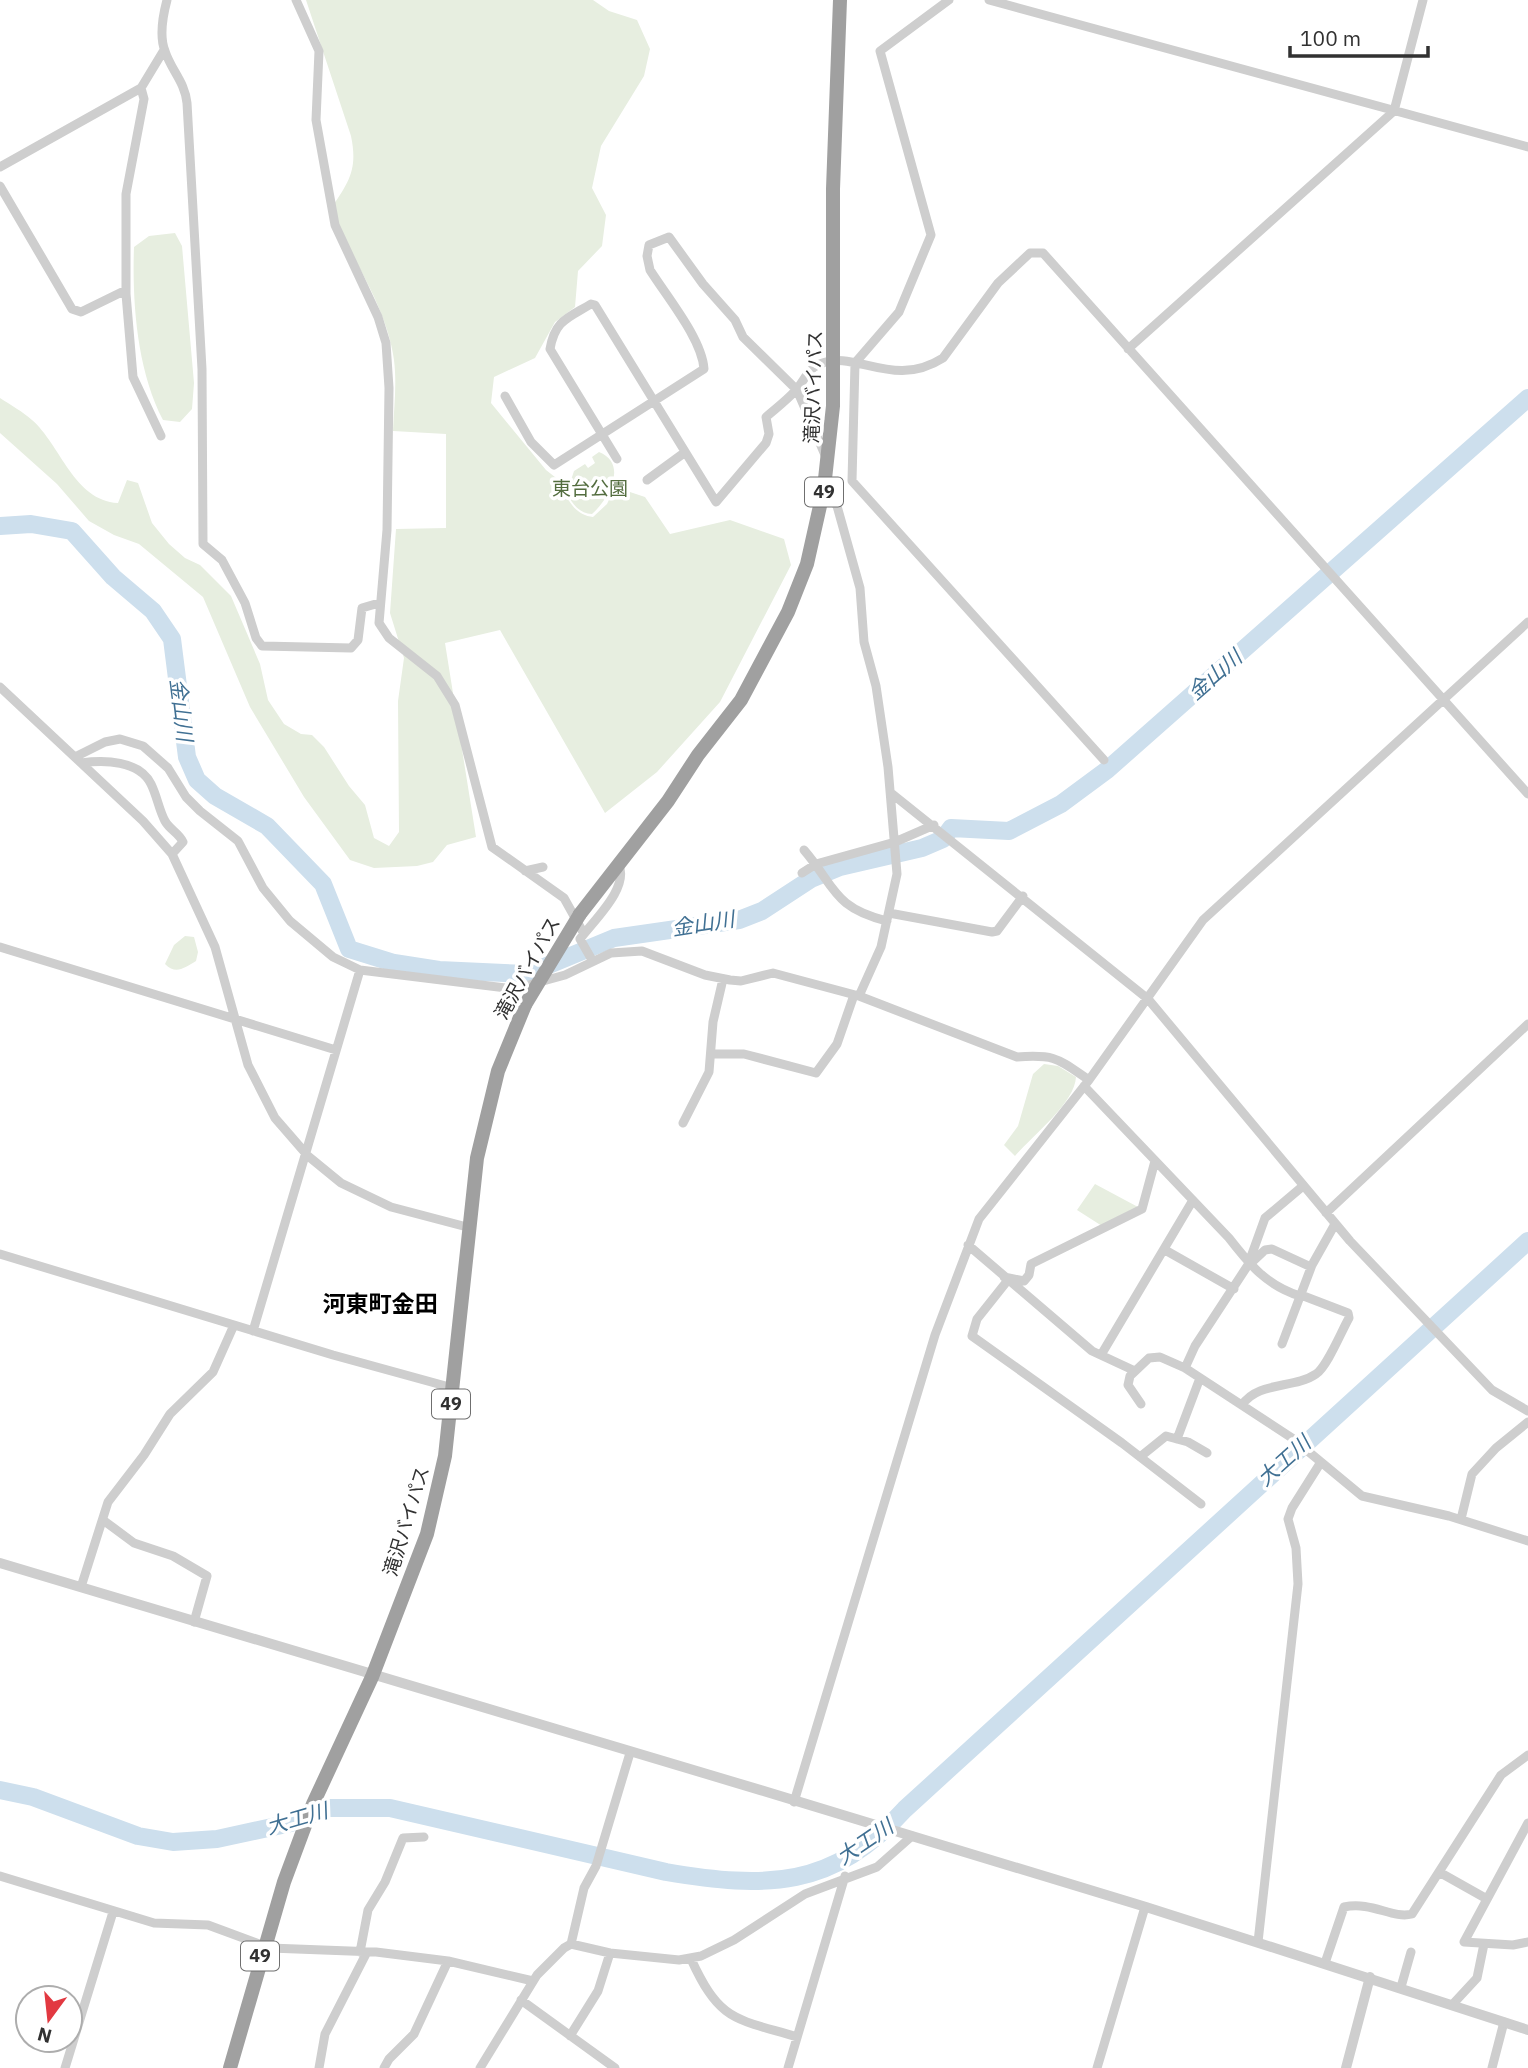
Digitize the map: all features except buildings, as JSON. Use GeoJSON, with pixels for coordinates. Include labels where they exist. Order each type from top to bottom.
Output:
{"type":"FeatureCollection","features":[{"type":"Feature","properties":{"kind":"highway","name":"滝沢バイパス"},"geometry":{"type":"LineString","coordinates":[[230,2068],[263,1946],[298,1846],[321,1788],[372,1677],[427,1534],[445,1456],[467,1227],[491,1096],[508,1044],[525,1005],[580,914],[668,801],[758,670],[807,564],[828,464],[834,361],[833,177],[840,0]]}},
{"type":"Feature","properties":{"kind":"street"},"geometry":{"type":"LineString","coordinates":[[167,0],[164,13],[164,50],[185,88],[187,103],[202,369],[202,544],[222,560],[245,603],[256,638],[262,646],[351,648],[358,640],[362,608],[379,603]]}},
{"type":"Feature","properties":{"kind":"street"},"geometry":{"type":"LineString","coordinates":[[296,0],[319,51],[316,120],[335,225],[378,317],[386,343],[387,530],[378,617],[385,634],[425,664],[447,689],[455,705],[488,838],[497,853],[565,898],[583,934]]}},
{"type":"Feature","properties":{"kind":"street"},"geometry":{"type":"LineString","coordinates":[[949,0],[880,51],[931,235],[899,312],[855,363],[852,481],[1104,760]]}},
{"type":"Feature","properties":{"kind":"street"},"geometry":{"type":"LineString","coordinates":[[989,0],[1528,147]]}},
{"type":"Feature","properties":{"kind":"street"},"geometry":{"type":"LineString","coordinates":[[1128,348],[1394,111],[1423,0]]}},
{"type":"Feature","properties":{"kind":"street"},"geometry":{"type":"LineString","coordinates":[[0,167],[141,88],[164,50]]}},
{"type":"Feature","properties":{"kind":"street"},"geometry":{"type":"LineString","coordinates":[[141,88],[144,99],[125,194],[126,289],[133,377],[161,436]]}},
{"type":"Feature","properties":{"kind":"street"},"geometry":{"type":"LineString","coordinates":[[0,186],[72,309],[81,312],[126,289]]}},
{"type":"Feature","properties":{"kind":"street"},"geometry":{"type":"LineString","coordinates":[[505,396],[531,442],[554,465],[600,433],[704,369],[703,358],[696,345],[650,270],[647,256],[649,245],[664,236],[669,237],[703,284],[723,304],[743,337],[797,390],[828,464]]}},
{"type":"Feature","properties":{"kind":"street"},"geometry":{"type":"LineString","coordinates":[[617,459],[550,349],[558,324],[591,304],[595,305],[655,400],[684,453],[716,502],[766,443],[769,434],[766,417],[797,390],[809,371],[821,363],[834,361],[898,371],[917,370],[943,358],[998,283],[1030,253],[1043,253],[1528,794]]}},
{"type":"Feature","properties":{"kind":"street"},"geometry":{"type":"LineString","coordinates":[[647,480],[684,453]]}},
{"type":"Feature","properties":{"kind":"street"},"geometry":{"type":"LineString","coordinates":[[712,1054],[744,1054],[816,1073],[837,1044],[857,996],[875,965],[897,874],[891,793],[876,686],[864,642],[856,573],[837,506],[824,488]]}},
{"type":"Feature","properties":{"kind":"street"},"geometry":{"type":"LineString","coordinates":[[794,1802],[935,1335],[979,1219],[998,1191],[1087,1083],[1203,920],[1528,622]]}},
{"type":"Feature","properties":{"kind":"street"},"geometry":{"type":"LineString","coordinates":[[0,687],[143,821],[172,854],[215,947],[248,1065],[275,1118],[306,1153],[341,1183],[391,1207],[467,1227]]}},
{"type":"Feature","properties":{"kind":"street"},"geometry":{"type":"LineString","coordinates":[[78,760],[105,742],[120,739],[143,746],[169,768],[186,797],[238,841],[262,888],[290,921],[333,957],[360,970],[514,989],[565,975],[611,953],[642,951],[723,979],[741,981],[773,974],[857,996],[1017,1057],[1037,1055],[1056,1058],[1087,1083],[1155,1161],[1229,1238],[1248,1265],[1282,1290],[1348,1313],[1349,1318],[1324,1368],[1314,1376],[1254,1393],[1242,1405]]}},
{"type":"Feature","properties":{"kind":"street"},"geometry":{"type":"LineString","coordinates":[[78,760],[122,764],[144,775],[150,782],[166,824],[183,842],[172,854]]}},
{"type":"Feature","properties":{"kind":"street"},"geometry":{"type":"LineString","coordinates":[[891,793],[1023,896],[1148,999],[1335,1224],[1492,1390],[1528,1411]]}},
{"type":"Feature","properties":{"kind":"street"},"geometry":{"type":"LineString","coordinates":[[802,873],[816,864],[895,842],[934,825]]}},
{"type":"Feature","properties":{"kind":"street"},"geometry":{"type":"LineString","coordinates":[[804,850],[816,864],[833,894],[872,917],[992,932],[997,931],[1023,896]]}},
{"type":"Feature","properties":{"kind":"street"},"geometry":{"type":"LineString","coordinates":[[592,960],[580,939],[617,891],[621,876],[618,863]]}},
{"type":"Feature","properties":{"kind":"street"},"geometry":{"type":"LineString","coordinates":[[525,871],[543,867]]}},
{"type":"Feature","properties":{"kind":"street"},"geometry":{"type":"LineString","coordinates":[[0,947],[337,1050]]}},
{"type":"Feature","properties":{"kind":"street"},"geometry":{"type":"LineString","coordinates":[[253,1331],[360,970]]}},
{"type":"Feature","properties":{"kind":"street"},"geometry":{"type":"LineString","coordinates":[[683,1123],[706,1082],[712,1054],[712,1022],[723,979]]}},
{"type":"Feature","properties":{"kind":"street"},"geometry":{"type":"LineString","coordinates":[[1325,1213],[1528,1024]]}},
{"type":"Feature","properties":{"kind":"street"},"geometry":{"type":"LineString","coordinates":[[1006,1278],[1024,1281],[1029,1275],[1031,1264],[1065,1250],[1142,1209],[1148,1177],[1155,1161]]}},
{"type":"Feature","properties":{"kind":"street"},"geometry":{"type":"LineString","coordinates":[[1185,1368],[1195,1346],[1248,1265],[1265,1218],[1303,1186]]}},
{"type":"Feature","properties":{"kind":"street"},"geometry":{"type":"LineString","coordinates":[[1101,1355],[1193,1200]]}},
{"type":"Feature","properties":{"kind":"street"},"geometry":{"type":"LineString","coordinates":[[1282,1344],[1311,1267],[1335,1224]]}},
{"type":"Feature","properties":{"kind":"street"},"geometry":{"type":"LineString","coordinates":[[968,1245],[1092,1351],[1135,1371]]}},
{"type":"Feature","properties":{"kind":"street"},"geometry":{"type":"LineString","coordinates":[[1248,1265],[1265,1250],[1272,1249],[1311,1267]]}},
{"type":"Feature","properties":{"kind":"street"},"geometry":{"type":"LineString","coordinates":[[1165,1250],[1234,1289]]}},
{"type":"Feature","properties":{"kind":"street"},"geometry":{"type":"LineString","coordinates":[[0,1254],[453,1388]]}},
{"type":"Feature","properties":{"kind":"street"},"geometry":{"type":"LineString","coordinates":[[1006,1278],[977,1319],[972,1336],[1201,1504]]}},
{"type":"Feature","properties":{"kind":"street"},"geometry":{"type":"LineString","coordinates":[[80,1587],[114,1493],[144,1455],[170,1414],[213,1373],[234,1325]]}},
{"type":"Feature","properties":{"kind":"street"},"geometry":{"type":"LineString","coordinates":[[1142,1404],[1128,1385],[1135,1371],[1154,1356],[1185,1368],[1242,1405],[1321,1462],[1362,1496],[1461,1519],[1528,1541]]}},
{"type":"Feature","properties":{"kind":"street"},"geometry":{"type":"LineString","coordinates":[[1177,1438],[1200,1378]]}},
{"type":"Feature","properties":{"kind":"street"},"geometry":{"type":"LineString","coordinates":[[1461,1519],[1472,1474],[1496,1448],[1528,1422]]}},
{"type":"Feature","properties":{"kind":"street"},"geometry":{"type":"LineString","coordinates":[[1140,1457],[1159,1439],[1177,1438],[1207,1453]]}},
{"type":"Feature","properties":{"kind":"street"},"geometry":{"type":"LineString","coordinates":[[1258,1942],[1298,1584],[1296,1549],[1288,1520],[1292,1508],[1321,1462]]}},
{"type":"Feature","properties":{"kind":"street"},"geometry":{"type":"LineString","coordinates":[[103,1520],[134,1543],[182,1560],[207,1576],[194,1622]]}},
{"type":"Feature","properties":{"kind":"street"},"geometry":{"type":"LineString","coordinates":[[0,1563],[372,1677],[1145,1907],[1402,1987],[1528,2030]]}},
{"type":"Feature","properties":{"kind":"street"},"geometry":{"type":"LineString","coordinates":[[571,1944],[584,1888],[596,1866],[630,1753]]}},
{"type":"Feature","properties":{"kind":"street"},"geometry":{"type":"LineString","coordinates":[[1325,1963],[1344,1907],[1369,1905],[1408,1915],[1415,1910],[1501,1774],[1528,1755]]}},
{"type":"Feature","properties":{"kind":"street"},"geometry":{"type":"LineString","coordinates":[[1528,1823],[1464,1942],[1513,1945],[1528,1942]]}},
{"type":"Feature","properties":{"kind":"street"},"geometry":{"type":"LineString","coordinates":[[480,2068],[533,1981],[571,1944],[610,1953],[691,1959],[734,1940],[805,1894],[845,1876],[862,1875],[877,1867],[912,1836]]}},
{"type":"Feature","properties":{"kind":"street"},"geometry":{"type":"LineString","coordinates":[[319,2068],[326,2035],[364,1952],[372,1899],[385,1882],[403,1838],[424,1837]]}},
{"type":"Feature","properties":{"kind":"street"},"geometry":{"type":"LineString","coordinates":[[1439,1872],[1487,1899]]}},
{"type":"Feature","properties":{"kind":"street"},"geometry":{"type":"LineString","coordinates":[[0,1876],[113,1912],[169,1925],[208,1925],[263,1946],[311,1952],[364,1952],[448,1961],[533,1981]]}},
{"type":"Feature","properties":{"kind":"street"},"geometry":{"type":"LineString","coordinates":[[788,2068],[845,1876]]}},
{"type":"Feature","properties":{"kind":"street"},"geometry":{"type":"LineString","coordinates":[[1097,2068],[1145,1907]]}},
{"type":"Feature","properties":{"kind":"street"},"geometry":{"type":"LineString","coordinates":[[65,2068],[113,1912]]}},
{"type":"Feature","properties":{"kind":"street"},"geometry":{"type":"LineString","coordinates":[[1452,2005],[1477,1978],[1484,1944]]}},
{"type":"Feature","properties":{"kind":"street"},"geometry":{"type":"LineString","coordinates":[[1402,1987],[1411,1952]]}},
{"type":"Feature","properties":{"kind":"street"},"geometry":{"type":"LineString","coordinates":[[570,2036],[597,1991],[610,1953]]}},
{"type":"Feature","properties":{"kind":"street"},"geometry":{"type":"LineString","coordinates":[[691,1959],[705,1990],[728,2014],[797,2037]]}},
{"type":"Feature","properties":{"kind":"street"},"geometry":{"type":"LineString","coordinates":[[384,2068],[389,2059],[414,2034],[448,1961]]}},
{"type":"Feature","properties":{"kind":"street"},"geometry":{"type":"LineString","coordinates":[[1346,2068],[1370,1977]]}},
{"type":"Feature","properties":{"kind":"street"},"geometry":{"type":"LineString","coordinates":[[521,2000],[615,2068]]}},
{"type":"Feature","properties":{"kind":"street"},"geometry":{"type":"LineString","coordinates":[[1492,2068],[1504,2022]]}},
{"type":"Feature","properties":{"kind":"green space","name":"東台公園"},"geometry":{"type":"Polygon","coordinates":[[[306,0],[593,0],[609,11],[637,20],[650,49],[644,76],[601,146],[592,188],[606,215],[602,246],[578,271],[575,307],[555,322],[535,358],[494,377],[491,403],[546,470],[560,481],[571,480],[574,471],[585,464],[588,468],[595,463],[592,457],[599,452],[608,458],[613,465],[613,482],[604,500],[592,514],[576,507],[561,483],[569,501],[581,513],[593,517],[607,504],[615,487],[645,497],[670,534],[730,520],[784,539],[791,565],[720,702],[657,772],[605,813],[500,630],[445,643],[476,837],[447,845],[433,862],[417,866],[374,868],[350,860],[304,797],[250,707],[203,597],[139,544],[114,535],[89,521],[57,484],[0,433],[0,398],[42,430],[69,470],[90,493],[103,500],[118,503],[127,480],[138,483],[152,523],[169,544],[185,558],[200,565],[231,596],[260,664],[268,700],[284,724],[301,734],[312,735],[324,747],[365,805],[374,838],[389,846],[399,832],[398,701],[404,658],[390,613],[396,529],[446,528],[446,434],[393,431],[395,378],[390,340],[376,302],[330,210],[350,175],[353,148],[306,0]]]}},
{"type":"Feature","properties":{"kind":"green space"},"geometry":{"type":"Polygon","coordinates":[[[175,233],[182,246],[194,383],[192,409],[180,422],[163,420],[154,401],[138,336],[134,291],[134,247],[149,236],[175,233]]]}},
{"type":"Feature","properties":{"kind":"green space"},"geometry":{"type":"Polygon","coordinates":[[[185,936],[194,937],[198,952],[196,961],[176,970],[165,964],[174,945],[185,936]]]}},
{"type":"Feature","properties":{"kind":"green space"},"geometry":{"type":"Polygon","coordinates":[[[1044,1064],[1058,1066],[1076,1077],[1074,1087],[1052,1119],[1015,1156],[1004,1145],[1018,1126],[1033,1074],[1044,1064]]]}},
{"type":"Feature","properties":{"kind":"green space"},"geometry":{"type":"Polygon","coordinates":[[[1095,1184],[1138,1207],[1102,1226],[1077,1210],[1095,1184]]]}},
{"type":"Feature","properties":{"kind":"waterway","name":"金山川"},"geometry":{"type":"LineString","coordinates":[[0,526],[31,524],[72,531],[113,577],[153,611],[172,639],[187,757],[197,780],[215,796],[267,826],[323,884],[349,949],[394,963],[439,970],[527,974],[614,938],[739,920],[762,911],[811,879],[840,867],[922,848],[943,839],[951,828],[1009,831],[1061,804],[1107,770],[1528,398]]}},
{"type":"Feature","properties":{"kind":"waterway","name":"大工川"},"geometry":{"type":"LineString","coordinates":[[0,1790],[33,1797],[138,1836],[173,1842],[217,1839],[291,1823],[328,1808],[390,1808],[666,1872],[735,1881],[767,1881],[824,1869],[851,1855],[878,1835],[1528,1241]]}},
{"type":"Feature","properties":{"kind":"district","name":"河東町金田"},"geometry":{"type":"Point","coordinates":[380,1304]}}]}
